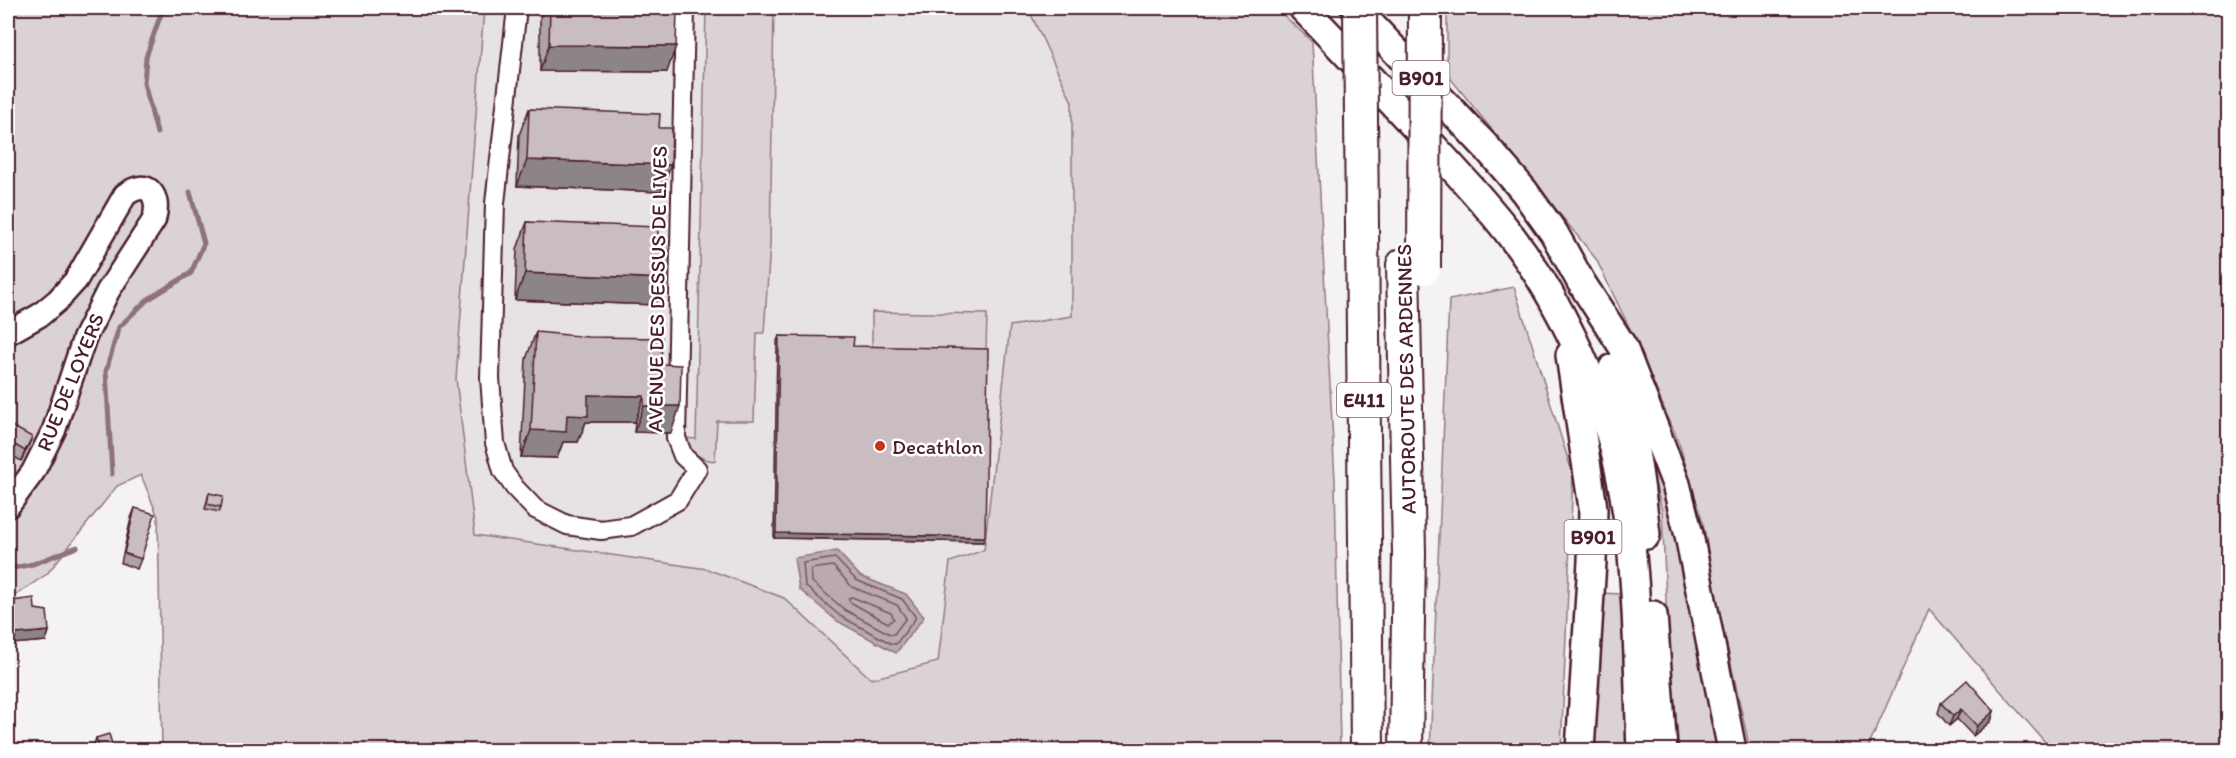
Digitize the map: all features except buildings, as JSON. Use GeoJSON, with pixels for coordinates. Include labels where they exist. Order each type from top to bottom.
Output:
{"type":"FeatureCollection","features":[{"type":"Feature","properties":{"kind":"highway","name":"AUTOROUTE DES ARDENNES"},"geometry":{"type":"LineString","coordinates":[[1360,8],[1367,750]]}},
{"type":"Feature","properties":{"kind":"highway","name":"AUTOROUTE DES ARDENNES"},"geometry":{"type":"LineString","coordinates":[[1406,8],[1413,267],[1406,750]]}},
{"type":"Feature","properties":{"kind":"highway","name":"B901"},"geometry":{"type":"LineString","coordinates":[[1413,267],[1425,8]]}},
{"type":"Feature","properties":{"kind":"main road","name":"B901"},"geometry":{"type":"LineString","coordinates":[[1303,8],[1470,185],[1513,237],[1546,289],[1595,387],[1615,453],[1629,533],[1637,615],[1641,750]]}},
{"type":"Feature","properties":{"kind":"main road","name":"B901"},"geometry":{"type":"LineString","coordinates":[[1355,8],[1488,149],[1524,191],[1554,233],[1581,282],[1623,347],[1676,484],[1689,535],[1733,750]]}},
{"type":"Feature","properties":{"kind":"main road","name":"B901"},"geometry":{"type":"LineString","coordinates":[[1581,282],[1625,400],[1640,476],[1657,648],[1663,750]]}},
{"type":"Feature","properties":{"kind":"main road","name":"B901"},"geometry":{"type":"LineString","coordinates":[[1564,324],[1593,508],[1592,561],[1580,750]]}},
{"type":"Feature","properties":{"kind":"street","name":"AVENUE DES DESSUS DE LIVES"},"geometry":{"type":"LineString","coordinates":[[517,8],[495,203],[490,378],[495,443],[503,471],[515,489],[535,509],[567,525],[601,530],[631,526],[678,500],[697,469],[683,456],[676,438],[678,249],[685,8]]}},
{"type":"Feature","properties":{"kind":"street","name":"RUE DE LOYERS"},"geometry":{"type":"LineString","coordinates":[[8,333],[40,315],[76,280],[125,195],[132,190],[139,189],[152,194],[156,199],[157,208],[154,220],[108,291],[84,339],[54,429],[33,472],[8,506]]}},
{"type":"Feature","properties":{"kind":"shaded area"},"geometry":{"type":"Polygon","coordinates":[[[8,8],[484,8],[456,379],[475,535],[707,569],[784,598],[871,679],[938,662],[950,562],[984,550],[1010,326],[1072,316],[1072,102],[1028,8],[1276,8],[1312,42],[1335,481],[1340,750],[162,750],[158,517],[141,475],[117,486],[47,574],[8,600],[8,8]]]}},
{"type":"Feature","properties":{"kind":"shaded area"},"geometry":{"type":"Polygon","coordinates":[[[484,8],[1028,8],[1072,102],[1072,316],[1010,326],[984,550],[950,563],[938,662],[871,679],[784,598],[707,569],[475,535],[456,379],[484,8]]]}},
{"type":"Feature","properties":{"kind":"shaded area"},"geometry":{"type":"Polygon","coordinates":[[[706,8],[774,8],[770,245],[764,333],[757,333],[754,421],[717,421],[715,461],[696,454],[689,447],[685,438],[696,439],[706,8]]]}},
{"type":"Feature","properties":{"kind":"shaded area"},"geometry":{"type":"Polygon","coordinates":[[[1447,8],[2228,8],[2228,750],[2052,750],[1929,609],[1867,750],[1750,750],[1718,605],[1703,523],[1679,443],[1632,333],[1596,259],[1447,74],[1447,8]]]}},
{"type":"Feature","properties":{"kind":"shaded area"},"geometry":{"type":"Polygon","coordinates":[[[1514,287],[1573,475],[1561,750],[1430,750],[1449,300],[1514,287]]]}},
{"type":"Feature","properties":{"kind":"shaded area"},"geometry":{"type":"Polygon","coordinates":[[[872,312],[987,314],[986,350],[872,347],[872,312]]]}},
{"type":"Feature","properties":{"kind":"shaded area"},"geometry":{"type":"Polygon","coordinates":[[[1635,400],[1663,477],[1720,750],[1679,750],[1667,620],[1662,511],[1635,400]]]}},
{"type":"Feature","properties":{"kind":"shaded area"},"geometry":{"type":"Polygon","coordinates":[[[1602,593],[1620,594],[1632,750],[1595,750],[1602,593]]]}},
{"type":"Feature","properties":{"kind":"water"},"geometry":{"type":"Polygon","coordinates":[[[837,551],[860,576],[906,594],[924,617],[896,653],[837,621],[799,589],[794,558],[837,551]]]}},
{"type":"Feature","properties":{"kind":"waterway"},"geometry":{"type":"LineString","coordinates":[[157,133],[144,83],[146,57],[163,8]]}},
{"type":"Feature","properties":{"kind":"waterway"},"geometry":{"type":"LineString","coordinates":[[112,474],[106,371],[119,327],[147,300],[191,273],[204,243],[190,192]]}},
{"type":"Feature","properties":{"kind":"waterway"},"geometry":{"type":"LineString","coordinates":[[8,569],[33,564],[77,547]]}},
{"type":"Feature","properties":{"kind":"place","name":"Decathlon"},"geometry":{"type":"Point","coordinates":[880,446]}}]}
